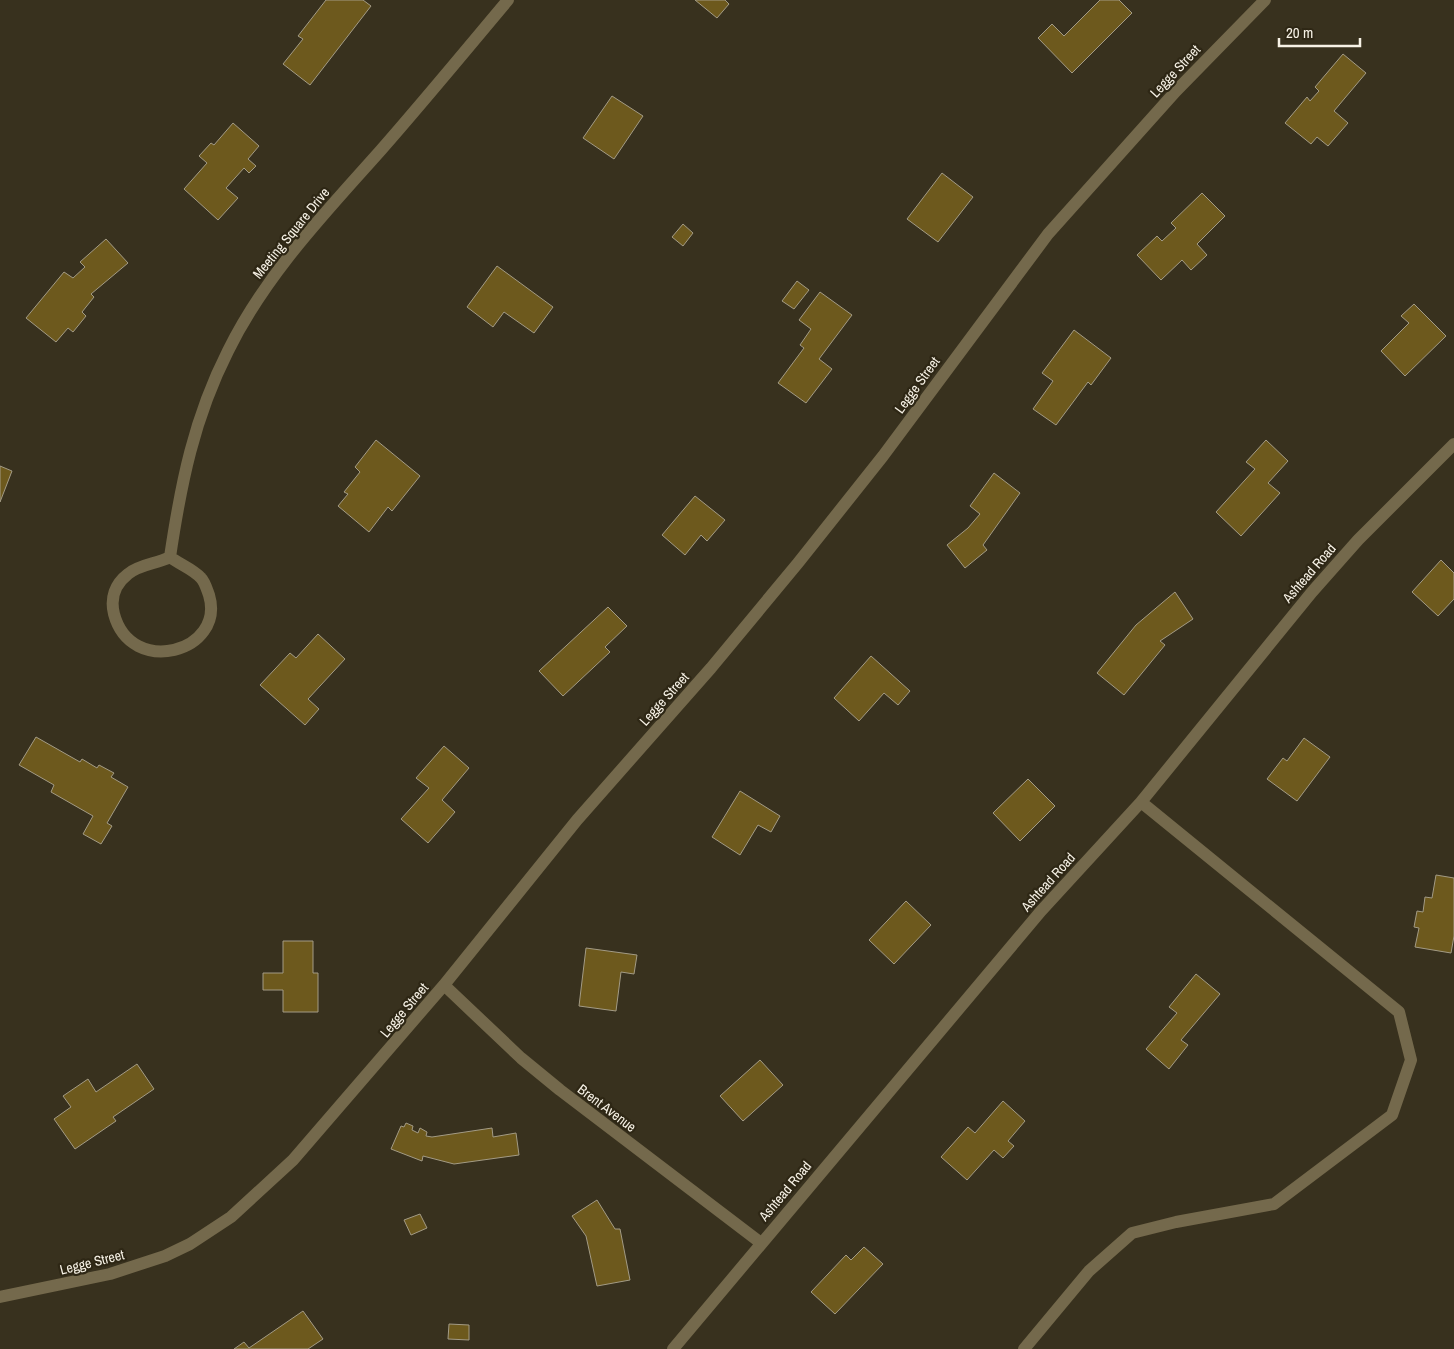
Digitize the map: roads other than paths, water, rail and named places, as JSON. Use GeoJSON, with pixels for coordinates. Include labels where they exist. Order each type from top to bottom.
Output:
{"type":"FeatureCollection","features":[{"type":"Feature","properties":{"kind":"street","name":"Meeting Square Drive"},"geometry":{"type":"LineString","coordinates":[[170,557],[181,489],[196,429],[212,385],[244,322],[279,268],[312,226],[382,148],[508,0]]}},
{"type":"Feature","properties":{"kind":"street","name":"Legge Street"},"geometry":{"type":"LineString","coordinates":[[0,1297],[87,1280],[140,1265],[182,1248],[213,1231],[249,1202],[293,1160],[444,986],[577,820],[711,668],[798,563],[883,456],[1048,234],[1188,78],[1265,0]]}},
{"type":"Feature","properties":{"kind":"street","name":"Ashtead Road"},"geometry":{"type":"LineString","coordinates":[[673,1349],[1041,911],[1141,802],[1312,592],[1377,520],[1454,444]]}},
{"type":"Feature","properties":{"kind":"street"},"geometry":{"type":"LineString","coordinates":[[170,557],[202,578],[210,600],[210,611],[207,624],[189,645],[161,653],[142,648],[128,639],[116,620],[112,597],[116,588],[129,572],[170,557]]}},
{"type":"Feature","properties":{"kind":"street"},"geometry":{"type":"LineString","coordinates":[[1024,1349],[1090,1271],[1132,1233],[1176,1222],[1274,1204],[1392,1115],[1411,1060],[1399,1012],[1141,802]]}},
{"type":"Feature","properties":{"kind":"street","name":"Brent Avenue"},"geometry":{"type":"LineString","coordinates":[[444,986],[521,1058],[560,1090],[762,1243]]}}]}
